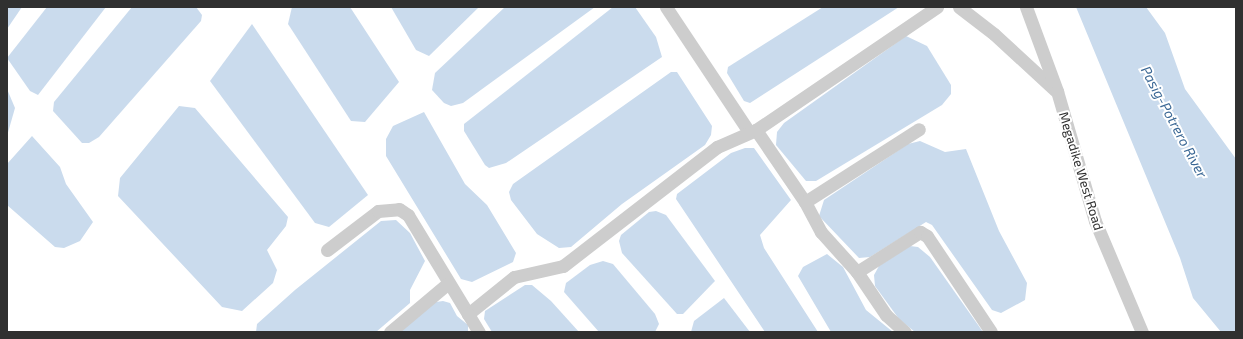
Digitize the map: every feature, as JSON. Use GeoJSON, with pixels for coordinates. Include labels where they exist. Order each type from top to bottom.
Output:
{"type":"FeatureCollection","features":[{"type":"Feature","properties":{"kind":"street"},"geometry":{"type":"LineString","coordinates":[[666,7],[752,131],[805,202],[821,232],[857,272],[886,315],[905,332]]}},
{"type":"Feature","properties":{"kind":"street"},"geometry":{"type":"LineString","coordinates":[[468,314],[514,277],[563,266],[717,147],[752,131],[937,7]]}},
{"type":"Feature","properties":{"kind":"street"},"geometry":{"type":"LineString","coordinates":[[959,7],[994,34],[1056,91]]}},
{"type":"Feature","properties":{"kind":"street","name":"Megadike West Road"},"geometry":{"type":"LineString","coordinates":[[1026,7],[1056,91],[1095,221],[1142,332]]}},
{"type":"Feature","properties":{"kind":"street"},"geometry":{"type":"LineString","coordinates":[[805,202],[919,129]]}},
{"type":"Feature","properties":{"kind":"street"},"geometry":{"type":"LineString","coordinates":[[327,250],[378,211],[399,209],[408,214],[447,284],[479,332]]}},
{"type":"Feature","properties":{"kind":"street"},"geometry":{"type":"LineString","coordinates":[[857,272],[920,232],[927,236],[991,332]]}},
{"type":"Feature","properties":{"kind":"street"},"geometry":{"type":"LineString","coordinates":[[390,332],[447,284]]}},
{"type":"Feature","properties":{"kind":"water"},"geometry":{"type":"Polygon","coordinates":[[[7,7],[22,7],[7,29],[7,7]]]}},
{"type":"Feature","properties":{"kind":"water"},"geometry":{"type":"Polygon","coordinates":[[[47,7],[106,7],[38,95],[30,91],[7,58],[47,7]]]}},
{"type":"Feature","properties":{"kind":"water"},"geometry":{"type":"Polygon","coordinates":[[[132,7],[196,7],[202,15],[201,21],[99,137],[89,143],[82,143],[53,111],[54,102],[132,7]]]}},
{"type":"Feature","properties":{"kind":"water"},"geometry":{"type":"Polygon","coordinates":[[[292,7],[350,7],[399,82],[365,122],[351,121],[288,24],[292,7]]]}},
{"type":"Feature","properties":{"kind":"water"},"geometry":{"type":"Polygon","coordinates":[[[391,7],[479,7],[429,56],[416,50],[391,7]]]}},
{"type":"Feature","properties":{"kind":"water"},"geometry":{"type":"Polygon","coordinates":[[[505,7],[595,7],[463,103],[451,106],[444,103],[432,90],[435,73],[505,7]]]}},
{"type":"Feature","properties":{"kind":"water"},"geometry":{"type":"Polygon","coordinates":[[[613,7],[635,7],[656,37],[662,57],[506,163],[489,168],[485,165],[464,131],[464,124],[613,7]]]}},
{"type":"Feature","properties":{"kind":"water"},"geometry":{"type":"Polygon","coordinates":[[[823,7],[899,7],[750,103],[744,101],[727,73],[728,67],[823,7]]]}},
{"type":"Feature","properties":{"kind":"water","name":"Pasig-Potrero River"},"geometry":{"type":"Polygon","coordinates":[[[1076,7],[1146,7],[1165,33],[1185,89],[1236,159],[1236,332],[1221,332],[1193,298],[1180,258],[1076,7]]]}},
{"type":"Feature","properties":{"kind":"water"},"geometry":{"type":"Polygon","coordinates":[[[252,24],[368,195],[329,227],[315,223],[210,81],[252,24]]]}},
{"type":"Feature","properties":{"kind":"water"},"geometry":{"type":"Polygon","coordinates":[[[906,36],[927,46],[951,85],[951,94],[942,105],[816,181],[806,181],[776,145],[777,132],[784,123],[906,36]]]}},
{"type":"Feature","properties":{"kind":"water"},"geometry":{"type":"Polygon","coordinates":[[[671,72],[677,72],[712,126],[711,135],[705,145],[622,204],[571,247],[559,248],[537,234],[511,200],[509,192],[513,184],[671,72]]]}},
{"type":"Feature","properties":{"kind":"water"},"geometry":{"type":"Polygon","coordinates":[[[7,89],[15,108],[7,136],[7,89]]]}},
{"type":"Feature","properties":{"kind":"water"},"geometry":{"type":"Polygon","coordinates":[[[179,106],[195,108],[288,217],[286,226],[267,250],[277,270],[273,283],[242,311],[222,307],[118,196],[120,178],[179,106]]]}},
{"type":"Feature","properties":{"kind":"water"},"geometry":{"type":"Polygon","coordinates":[[[424,112],[465,184],[487,205],[516,253],[513,262],[472,282],[461,279],[386,156],[386,139],[393,126],[424,112]]]}},
{"type":"Feature","properties":{"kind":"water"},"geometry":{"type":"Polygon","coordinates":[[[32,136],[60,167],[66,184],[93,222],[80,241],[64,248],[55,247],[7,205],[7,164],[32,136]]]}},
{"type":"Feature","properties":{"kind":"water"},"geometry":{"type":"Polygon","coordinates":[[[920,141],[945,152],[966,149],[999,231],[1027,283],[1025,300],[1001,313],[992,310],[932,225],[926,222],[870,257],[859,258],[819,216],[824,200],[908,144],[920,141]]]}},
{"type":"Feature","properties":{"kind":"water"},"geometry":{"type":"Polygon","coordinates":[[[745,148],[754,148],[791,200],[760,235],[764,248],[818,332],[765,332],[676,199],[677,194],[731,153],[745,148]]]}},
{"type":"Feature","properties":{"kind":"water"},"geometry":{"type":"Polygon","coordinates":[[[656,211],[666,215],[715,281],[683,314],[677,314],[622,253],[619,241],[621,235],[649,212],[656,211]]]}},
{"type":"Feature","properties":{"kind":"water"},"geometry":{"type":"Polygon","coordinates":[[[396,220],[410,233],[425,261],[410,290],[410,303],[376,332],[256,332],[257,324],[295,290],[381,221],[396,220]]]}},
{"type":"Feature","properties":{"kind":"water"},"geometry":{"type":"Polygon","coordinates":[[[910,246],[918,247],[930,257],[983,332],[915,332],[899,319],[875,286],[874,275],[879,266],[910,246]]]}},
{"type":"Feature","properties":{"kind":"water"},"geometry":{"type":"Polygon","coordinates":[[[827,254],[843,267],[866,310],[893,332],[831,332],[798,276],[803,267],[827,254]]]}},
{"type":"Feature","properties":{"kind":"water"},"geometry":{"type":"Polygon","coordinates":[[[603,261],[613,264],[655,314],[659,324],[655,332],[599,332],[564,292],[566,283],[590,265],[603,261]]]}},
{"type":"Feature","properties":{"kind":"water"},"geometry":{"type":"Polygon","coordinates":[[[525,285],[532,285],[551,301],[579,332],[492,332],[484,319],[485,311],[525,285]]]}},
{"type":"Feature","properties":{"kind":"water"},"geometry":{"type":"Polygon","coordinates":[[[724,298],[750,332],[691,332],[694,321],[724,298]]]}},
{"type":"Feature","properties":{"kind":"water"},"geometry":{"type":"Polygon","coordinates":[[[443,301],[450,303],[457,316],[468,325],[468,332],[400,332],[436,302],[443,301]]]}}]}
